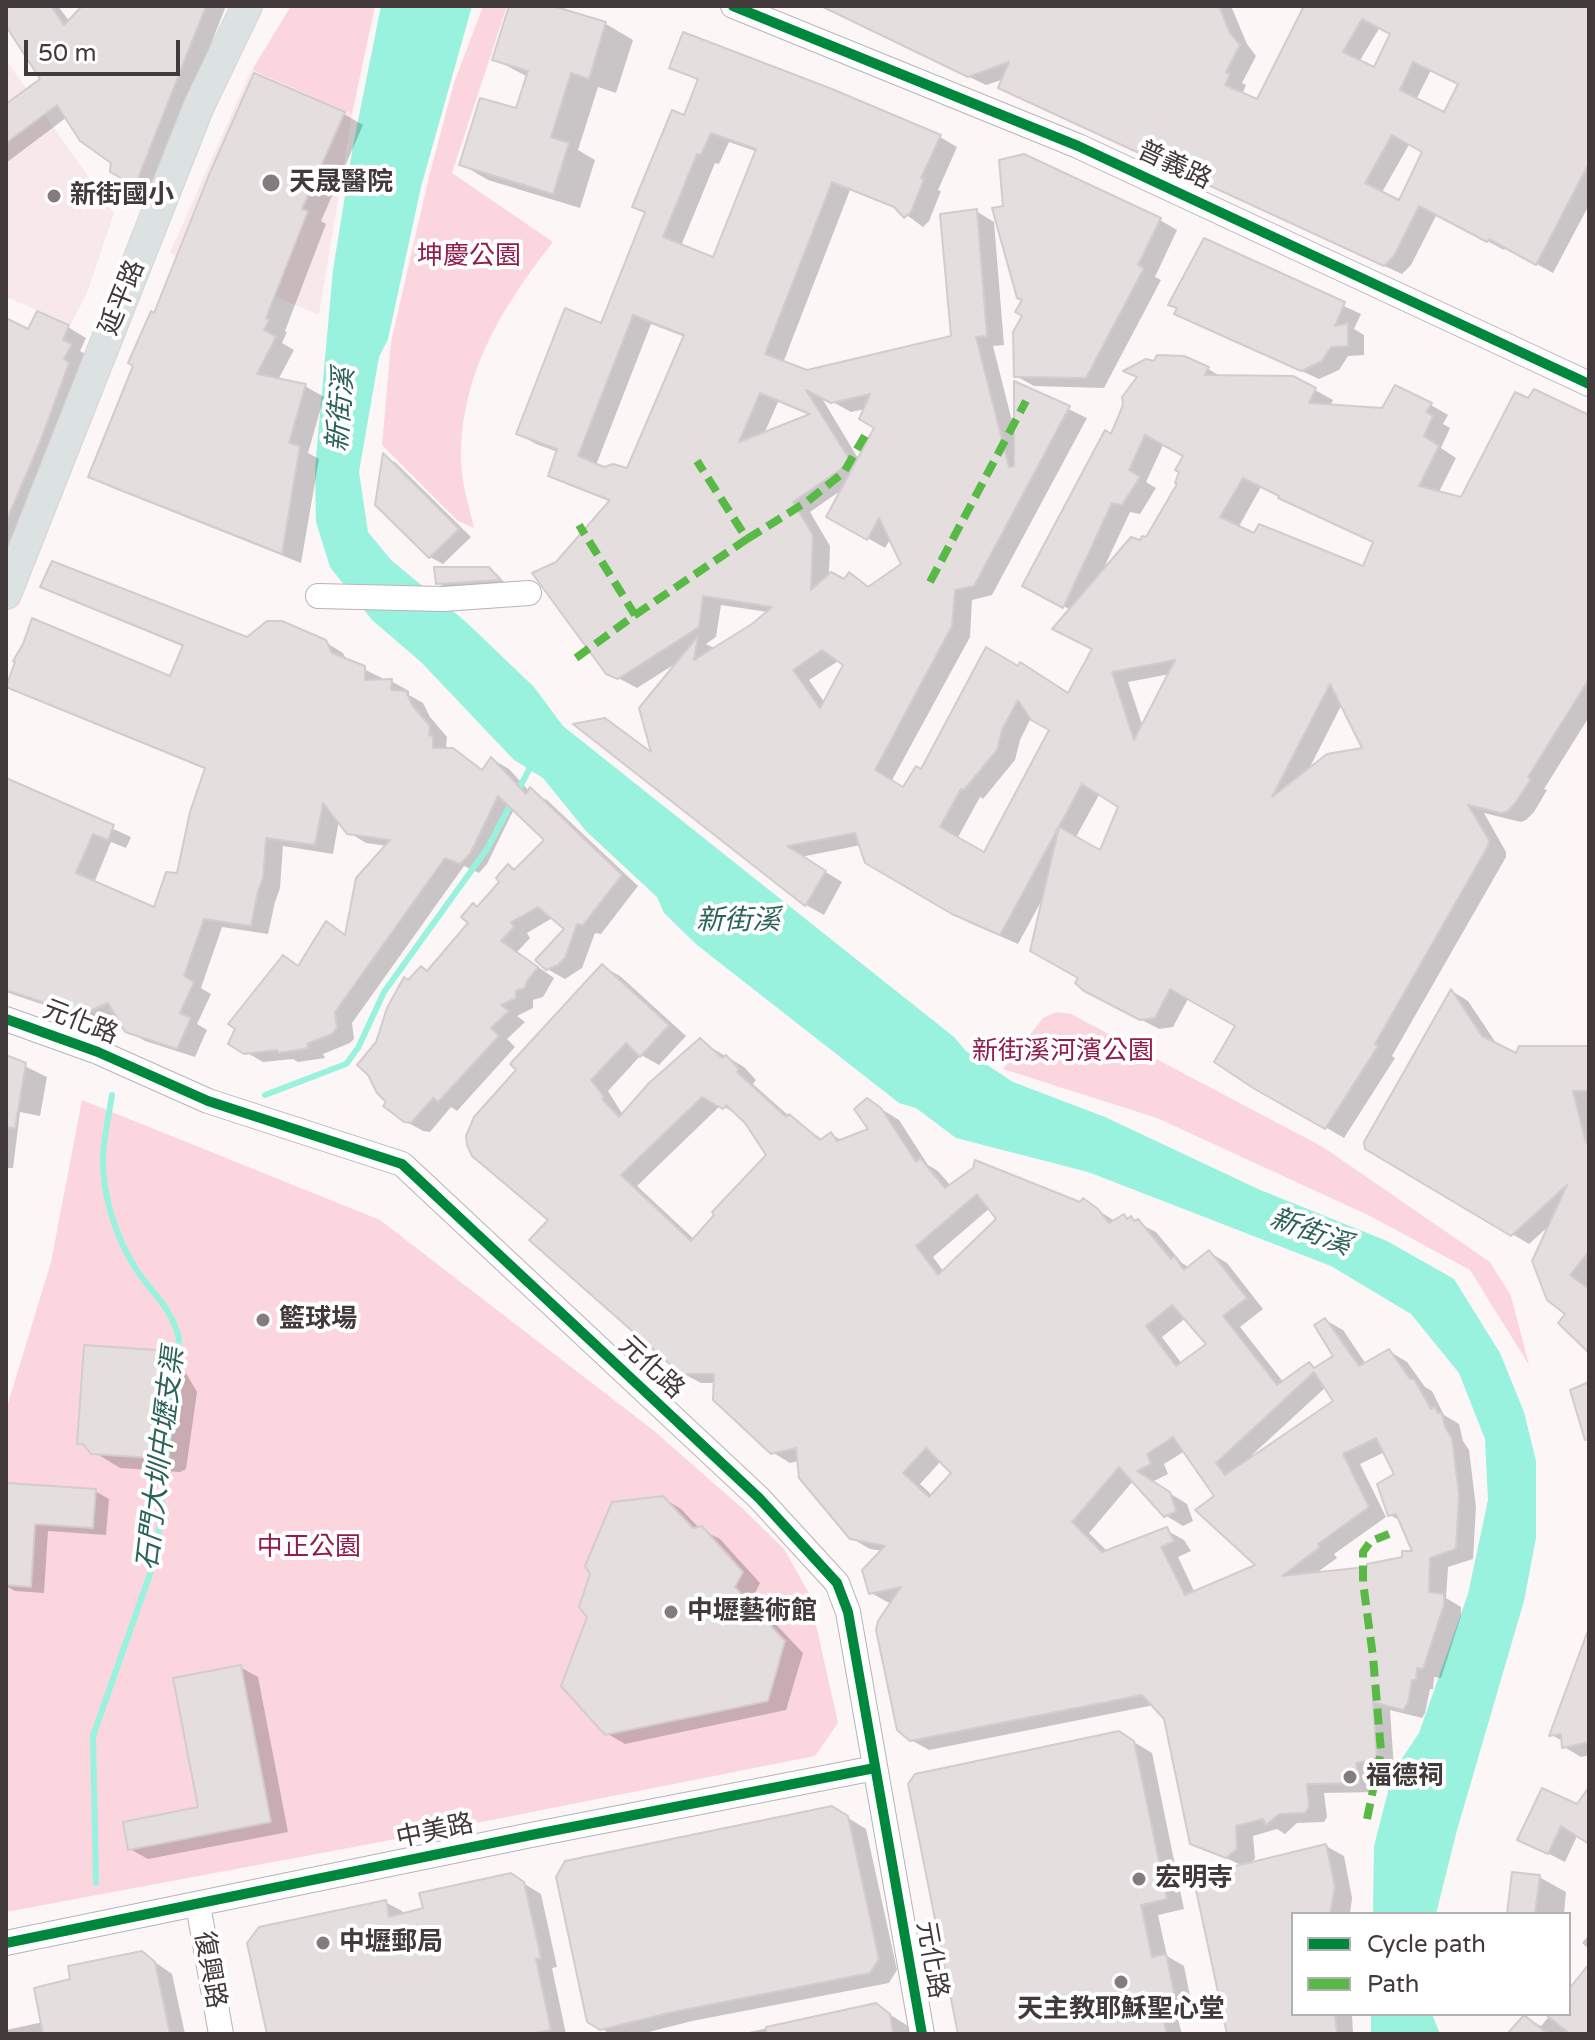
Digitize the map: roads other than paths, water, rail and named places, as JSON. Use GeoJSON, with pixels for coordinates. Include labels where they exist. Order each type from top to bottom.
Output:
{"type":"FeatureCollection","features":[{"type":"Feature","properties":{"kind":"main road","name":"延平路"},"geometry":{"type":"LineString","coordinates":[[6,594],[199,106],[247,6]]}},
{"type":"Feature","properties":{"kind":"street","name":"普義路"},"geometry":{"type":"LineString","coordinates":[[733,6],[1078,146],[1589,384]]}},
{"type":"Feature","properties":{"kind":"street"},"geometry":{"type":"LineString","coordinates":[[318,596],[443,599],[529,593]]}},
{"type":"Feature","properties":{"kind":"street","name":"元化路"},"geometry":{"type":"LineString","coordinates":[[6,1019],[98,1052],[208,1101],[402,1164],[759,1498],[837,1583],[848,1612],[922,2034]]}},
{"type":"Feature","properties":{"kind":"street","name":"中美路"},"geometry":{"type":"LineString","coordinates":[[6,1943],[875,1768]]}},
{"type":"Feature","properties":{"kind":"street","name":"復興路"},"geometry":{"type":"LineString","coordinates":[[198,1905],[221,2034]]}},
{"type":"Feature","properties":{"kind":"water","name":"新街溪"},"geometry":{"type":"Polygon","coordinates":[[[381,6],[472,6],[421,187],[388,339],[379,357],[359,472],[368,532],[391,560],[466,622],[534,687],[563,726],[954,1037],[966,1051],[1013,1082],[1105,1117],[1258,1189],[1387,1241],[1454,1279],[1500,1353],[1524,1412],[1536,1461],[1536,1538],[1524,1601],[1457,1830],[1436,1912],[1373,1912],[1374,1846],[1393,1772],[1419,1733],[1468,1594],[1488,1500],[1485,1439],[1459,1373],[1411,1314],[1331,1266],[1088,1172],[956,1138],[916,1108],[899,1103],[697,945],[664,913],[657,897],[586,831],[543,778],[514,760],[421,662],[372,620],[330,567],[316,522],[315,469],[333,270],[353,146],[381,6]]]}},
{"type":"Feature","properties":{"kind":"water"},"geometry":{"type":"Polygon","coordinates":[[[1371,2016],[1433,2016],[1440,2034],[1371,2034],[1371,2016]]]}},
{"type":"Feature","properties":{"kind":"waterway"},"geometry":{"type":"LineString","coordinates":[[265,1095],[346,1064],[358,1048],[384,992],[487,849],[532,764]]}},
{"type":"Feature","properties":{"kind":"waterway","name":"石門大圳中壢支渠"},"geometry":{"type":"LineString","coordinates":[[96,1883],[93,1736],[156,1557],[179,1338],[166,1308],[129,1257],[112,1216],[103,1171],[105,1133],[112,1095]]}},
{"type":"Feature","properties":{"kind":"place","name":"天晟醫院"},"geometry":{"type":"Point","coordinates":[271,183]}},
{"type":"Feature","properties":{"kind":"place","name":"新街國小"},"geometry":{"type":"Point","coordinates":[54,196]}},
{"type":"Feature","properties":{"kind":"place","name":"籃球場"},"geometry":{"type":"Point","coordinates":[263,1320]}},
{"type":"Feature","properties":{"kind":"place","name":"中壢藝術館"},"geometry":{"type":"Point","coordinates":[671,1612]}},
{"type":"Feature","properties":{"kind":"place","name":"福德祠"},"geometry":{"type":"Point","coordinates":[1350,1777]}},
{"type":"Feature","properties":{"kind":"place","name":"宏明寺"},"geometry":{"type":"Point","coordinates":[1139,1879]}},
{"type":"Feature","properties":{"kind":"place","name":"中壢郵局"},"geometry":{"type":"Point","coordinates":[323,1943]}},
{"type":"Feature","properties":{"kind":"place","name":"天主教耶穌聖心堂"},"geometry":{"type":"Point","coordinates":[1121,1982]}},
{"type":"Feature","properties":{"kind":"park label","name":"坤慶公園"},"geometry":{"type":"Point","coordinates":[469,257]}},
{"type":"Feature","properties":{"kind":"park label","name":"新街溪河濱公園"},"geometry":{"type":"Point","coordinates":[1063,1052]}},
{"type":"Feature","properties":{"kind":"park label","name":"中正公園"},"geometry":{"type":"Point","coordinates":[309,1548]}}]}
